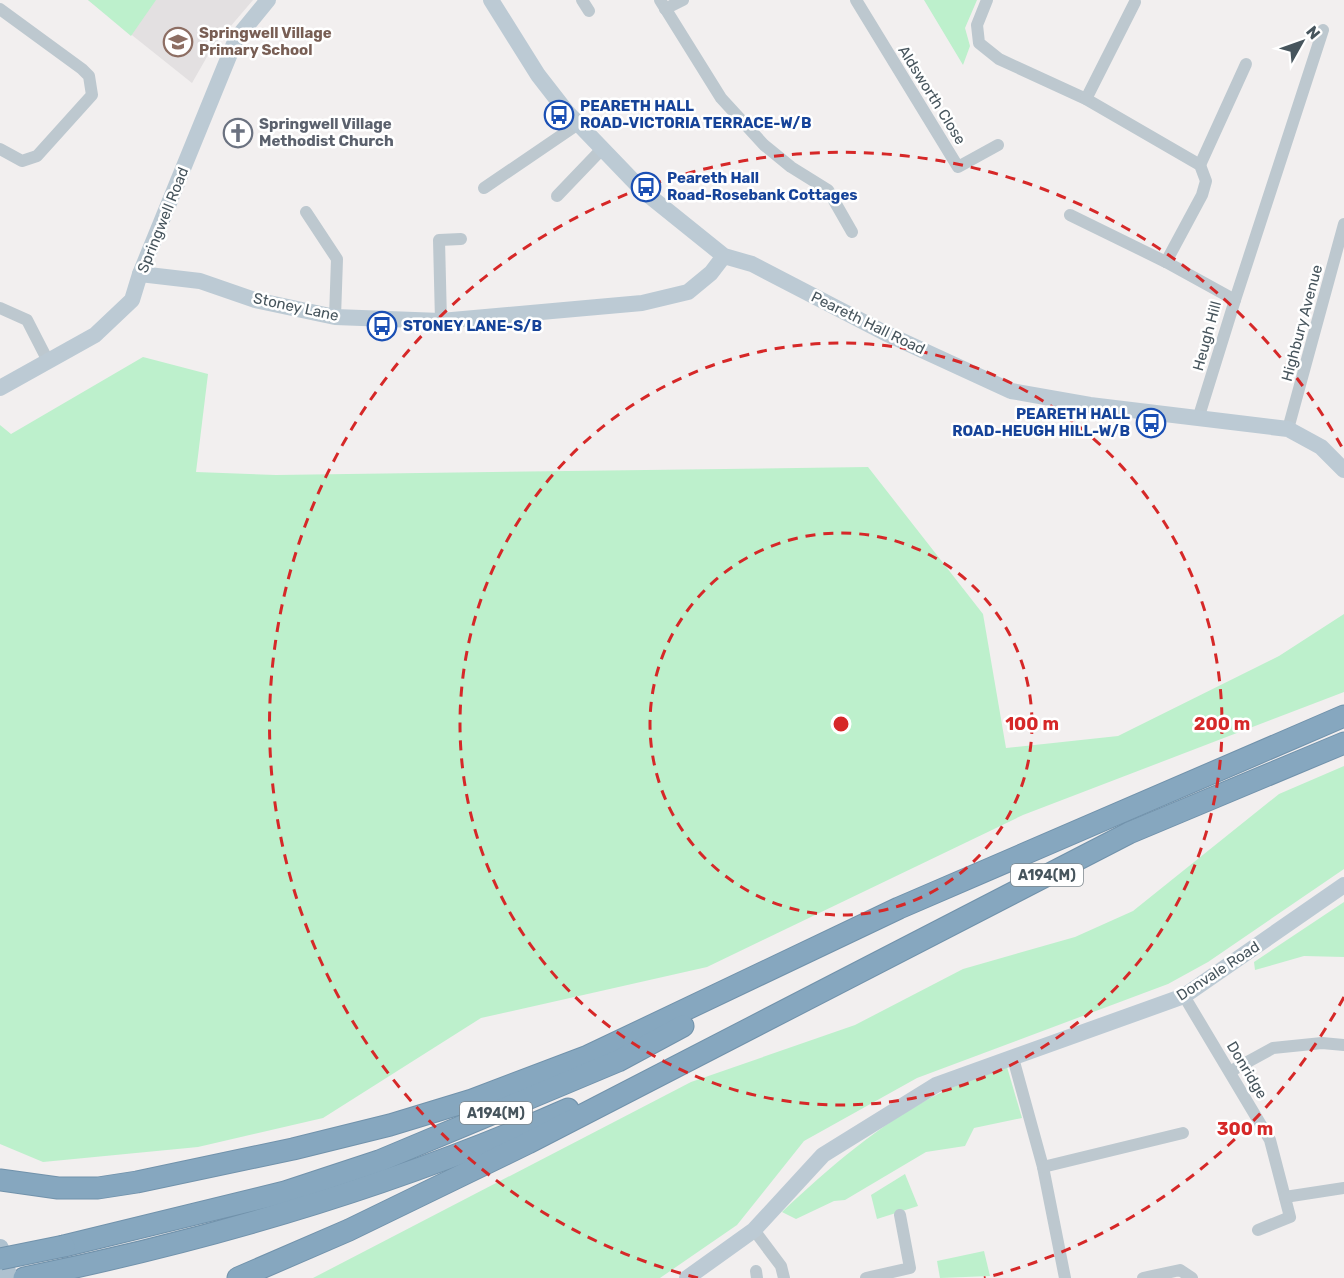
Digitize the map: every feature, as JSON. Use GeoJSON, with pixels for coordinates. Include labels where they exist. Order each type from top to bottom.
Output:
{"type":"FeatureCollection","features":[{"type":"Feature","properties":{"kind":"highway","name":"A194(M)"},"geometry":{"type":"LineString","coordinates":[[0,1180],[58,1188],[98,1188],[137,1182],[293,1149],[390,1125],[472,1100],[588,1056],[899,908],[1344,716]]}},
{"type":"Feature","properties":{"kind":"highway","name":"A194(M)"},"geometry":{"type":"LineString","coordinates":[[238,1278],[349,1230],[518,1148],[1129,833],[1344,743]]}},
{"type":"Feature","properties":{"kind":"highway","name":"A194(M)"},"geometry":{"type":"LineString","coordinates":[[0,1259],[64,1246],[285,1192],[379,1161],[618,1061],[899,908]]}},
{"type":"Feature","properties":{"kind":"highway","name":"A194(M)"},"geometry":{"type":"LineString","coordinates":[[24,1278],[286,1214],[388,1181],[554,1115],[757,1024]]}},
{"type":"Feature","properties":{"kind":"main road"},"geometry":{"type":"LineString","coordinates":[[0,1248],[9,1278]]}},
{"type":"Feature","properties":{"kind":"street","name":"Springwell Road"},"geometry":{"type":"LineString","coordinates":[[0,388],[95,335],[132,300],[140,274],[236,39],[268,0]]}},
{"type":"Feature","properties":{"kind":"street","name":"Peareth Hall Road"},"geometry":{"type":"LineString","coordinates":[[491,0],[548,90],[578,124],[642,190],[724,256],[752,264],[885,333],[1011,391],[1198,419],[1288,429],[1321,447],[1344,470]]}},
{"type":"Feature","properties":{"kind":"street"},"geometry":{"type":"LineString","coordinates":[[683,0],[663,5],[721,98],[764,146],[791,167],[828,190],[852,232]]}},
{"type":"Feature","properties":{"kind":"street","name":"Aldsworth Close"},"geometry":{"type":"LineString","coordinates":[[856,0],[958,167],[998,145]]}},
{"type":"Feature","properties":{"kind":"street"},"geometry":{"type":"LineString","coordinates":[[987,0],[977,25],[979,43],[999,59],[1086,99],[1200,165],[1206,181],[1202,195],[1166,262]]}},
{"type":"Feature","properties":{"kind":"street"},"geometry":{"type":"LineString","coordinates":[[1086,99],[1136,2]]}},
{"type":"Feature","properties":{"kind":"street"},"geometry":{"type":"LineString","coordinates":[[0,9],[82,69],[89,76],[92,95],[37,156],[22,161],[0,149]]}},
{"type":"Feature","properties":{"kind":"street"},"geometry":{"type":"LineString","coordinates":[[1235,300],[1323,30]]}},
{"type":"Feature","properties":{"kind":"street"},"geometry":{"type":"LineString","coordinates":[[1200,165],[1246,64]]}},
{"type":"Feature","properties":{"kind":"street"},"geometry":{"type":"LineString","coordinates":[[484,188],[578,124]]}},
{"type":"Feature","properties":{"kind":"street"},"geometry":{"type":"LineString","coordinates":[[557,196],[602,149]]}},
{"type":"Feature","properties":{"kind":"street"},"geometry":{"type":"LineString","coordinates":[[306,212],[337,259],[335,317]]}},
{"type":"Feature","properties":{"kind":"street","name":"Heugh Hill"},"geometry":{"type":"LineString","coordinates":[[1070,215],[1166,262],[1235,300],[1198,419]]}},
{"type":"Feature","properties":{"kind":"street","name":"Highbury Avenue"},"geometry":{"type":"LineString","coordinates":[[1288,429],[1341,249],[1344,224]]}},
{"type":"Feature","properties":{"kind":"street"},"geometry":{"type":"LineString","coordinates":[[441,321],[439,240],[461,239]]}},
{"type":"Feature","properties":{"kind":"street","name":"Stoney Lane"},"geometry":{"type":"LineString","coordinates":[[140,274],[200,282],[255,300],[335,317],[441,321],[642,303],[688,292],[711,273],[724,256]]}},
{"type":"Feature","properties":{"kind":"street"},"geometry":{"type":"LineString","coordinates":[[0,308],[27,320],[48,361]]}},
{"type":"Feature","properties":{"kind":"street","name":"Donvale Road"},"geometry":{"type":"LineString","coordinates":[[687,1278],[754,1230],[823,1155],[936,1085],[1184,996],[1344,885]]}},
{"type":"Feature","properties":{"kind":"street","name":"Donridge"},"geometry":{"type":"LineString","coordinates":[[1184,996],[1231,1071],[1270,1140],[1290,1217],[1258,1230]]}},
{"type":"Feature","properties":{"kind":"street"},"geometry":{"type":"LineString","coordinates":[[1231,1071],[1273,1048],[1322,1043],[1344,1044]]}},
{"type":"Feature","properties":{"kind":"street"},"geometry":{"type":"LineString","coordinates":[[1012,1058],[1043,1167],[1065,1278]]}},
{"type":"Feature","properties":{"kind":"street"},"geometry":{"type":"LineString","coordinates":[[1043,1167],[1183,1133]]}},
{"type":"Feature","properties":{"kind":"street"},"geometry":{"type":"LineString","coordinates":[[1285,1197],[1344,1188]]}},
{"type":"Feature","properties":{"kind":"street"},"geometry":{"type":"LineString","coordinates":[[866,1278],[910,1268],[900,1215]]}},
{"type":"Feature","properties":{"kind":"street"},"geometry":{"type":"LineString","coordinates":[[754,1230],[782,1266],[784,1278]]}},
{"type":"Feature","properties":{"kind":"street"},"geometry":{"type":"LineString","coordinates":[[1143,1278],[1180,1270],[1192,1278]]}},
{"type":"Feature","properties":{"kind":"shaded area","name":"Springwell Village Primary School"},"geometry":{"type":"Polygon","coordinates":[[[88,0],[253,0],[212,48],[192,83],[88,0]]]}},
{"type":"Feature","properties":{"kind":"green space"},"geometry":{"type":"Polygon","coordinates":[[[88,0],[156,0],[131,36],[88,0]]]}},
{"type":"Feature","properties":{"kind":"green space"},"geometry":{"type":"Polygon","coordinates":[[[924,0],[977,0],[965,28],[970,46],[963,65],[924,0]]]}},
{"type":"Feature","properties":{"kind":"green space"},"geometry":{"type":"Polygon","coordinates":[[[143,357],[208,374],[196,472],[276,475],[868,467],[983,614],[1006,748],[1118,736],[1279,656],[1344,614],[1344,692],[1023,815],[707,967],[481,1018],[323,1118],[198,1147],[43,1162],[0,1144],[0,425],[11,434],[143,357]]]}},
{"type":"Feature","properties":{"kind":"green space"},"geometry":{"type":"Polygon","coordinates":[[[1344,766],[1344,869],[1208,962],[1168,984],[917,1078],[804,1141],[737,1225],[660,1278],[313,1278],[691,1082],[855,1025],[963,969],[1075,937],[1133,911],[1279,794],[1344,766]]]}},
{"type":"Feature","properties":{"kind":"green space"},"geometry":{"type":"Polygon","coordinates":[[[1344,902],[1344,957],[1304,956],[1255,970],[1254,962],[1344,902]]]}},
{"type":"Feature","properties":{"kind":"green space"},"geometry":{"type":"Polygon","coordinates":[[[1007,1067],[1022,1118],[974,1128],[965,1146],[926,1152],[845,1200],[834,1201],[796,1219],[782,1212],[837,1163],[895,1119],[946,1090],[1007,1067]]]}},
{"type":"Feature","properties":{"kind":"green space"},"geometry":{"type":"Polygon","coordinates":[[[905,1174],[918,1206],[877,1219],[871,1195],[905,1174]]]}},
{"type":"Feature","properties":{"kind":"green space"},"geometry":{"type":"Polygon","coordinates":[[[984,1251],[990,1276],[940,1278],[937,1261],[984,1251]]]}},
{"type":"Feature","properties":{"kind":"place","name":"Springwell Village Primary School"},"geometry":{"type":"Point","coordinates":[178,42]}},
{"type":"Feature","properties":{"kind":"place","name":"PEARETH HALL ROAD-VICTORIA TERRACE-W/B"},"geometry":{"type":"Point","coordinates":[559,115]}},
{"type":"Feature","properties":{"kind":"place","name":"Springwell Village Methodist Church"},"geometry":{"type":"Point","coordinates":[238,133]}},
{"type":"Feature","properties":{"kind":"place","name":"Peareth Hall Road-Rosebank Cottages"},"geometry":{"type":"Point","coordinates":[646,187]}},
{"type":"Feature","properties":{"kind":"place","name":"STONEY LANE-S/B"},"geometry":{"type":"Point","coordinates":[382,326]}},
{"type":"Feature","properties":{"kind":"place","name":"PEARETH HALL ROAD-HEUGH HILL-W/B"},"geometry":{"type":"Point","coordinates":[1151,423]}}]}
